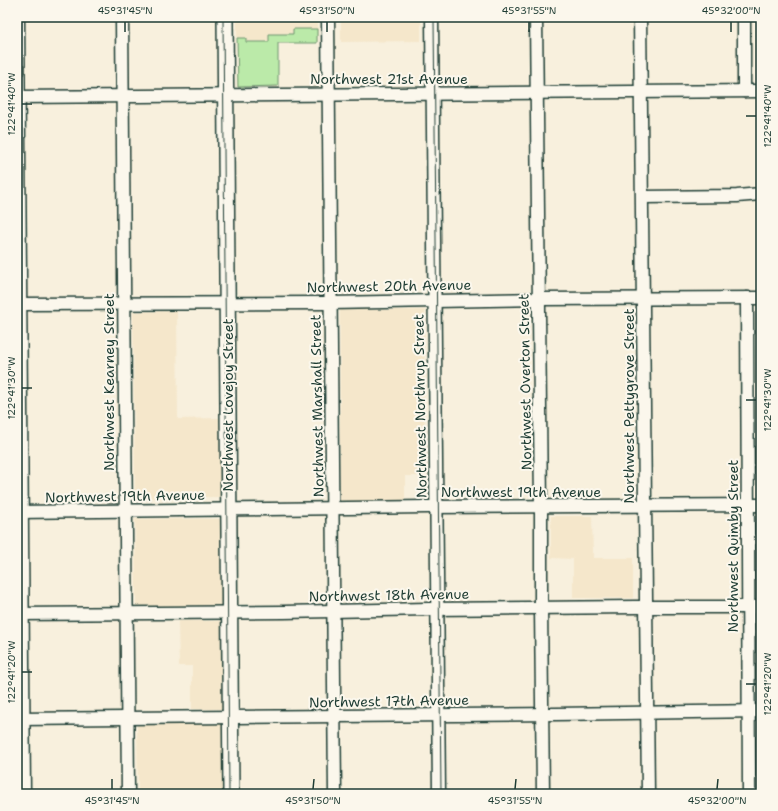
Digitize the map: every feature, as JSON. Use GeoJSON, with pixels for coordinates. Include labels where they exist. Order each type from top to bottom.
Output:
{"type":"FeatureCollection","features":[{"type":"Feature","properties":{"kind":"main road","name":"Northwest Lovejoy Street"},"geometry":{"type":"LineString","coordinates":[[225,17],[231,794]]}},
{"type":"Feature","properties":{"kind":"street"},"geometry":{"type":"LineString","coordinates":[[18,17],[20,614],[24,670],[20,719],[24,794]]}},
{"type":"Feature","properties":{"kind":"street","name":"Northwest Kearney Street"},"geometry":{"type":"LineString","coordinates":[[122,17],[128,794]]}},
{"type":"Feature","properties":{"kind":"street","name":"Northwest Marshall Street"},"geometry":{"type":"LineString","coordinates":[[328,17],[335,794]]}},
{"type":"Feature","properties":{"kind":"street","name":"Northwest Northrup Street"},"geometry":{"type":"LineString","coordinates":[[432,17],[439,794]]}},
{"type":"Feature","properties":{"kind":"street","name":"Northwest Overton Street"},"geometry":{"type":"LineString","coordinates":[[536,17],[543,794]]}},
{"type":"Feature","properties":{"kind":"street","name":"Northwest Pettygrove Street"},"geometry":{"type":"LineString","coordinates":[[640,17],[642,92],[646,713],[648,794]]}},
{"type":"Feature","properties":{"kind":"street"},"geometry":{"type":"LineString","coordinates":[[744,17],[744,91]]}},
{"type":"Feature","properties":{"kind":"street","name":"Northwest 21st Avenue"},"geometry":{"type":"LineString","coordinates":[[18,97],[761,91]]}},
{"type":"Feature","properties":{"kind":"street"},"geometry":{"type":"LineString","coordinates":[[642,197],[737,196],[761,194]]}},
{"type":"Feature","properties":{"kind":"street","name":"Northwest Quimby Street"},"geometry":{"type":"LineString","coordinates":[[747,298],[748,607],[755,711],[749,794]]}},
{"type":"Feature","properties":{"kind":"street","name":"Northwest 20th Avenue"},"geometry":{"type":"LineString","coordinates":[[19,304],[227,302],[331,303],[538,299],[761,298]]}},
{"type":"Feature","properties":{"kind":"street","name":"Northwest 19th Avenue"},"geometry":{"type":"LineString","coordinates":[[20,512],[761,505]]}},
{"type":"Feature","properties":{"kind":"street","name":"Northwest 18th Avenue"},"geometry":{"type":"LineString","coordinates":[[20,614],[761,606]]}},
{"type":"Feature","properties":{"kind":"street","name":"Northwest 17th Avenue"},"geometry":{"type":"LineString","coordinates":[[20,719],[334,717],[755,711]]}},
{"type":"Feature","properties":{"kind":"shaded area"},"geometry":{"type":"Polygon","coordinates":[[[237,17],[318,17],[318,42],[277,43],[278,87],[237,87],[237,17]]]}},
{"type":"Feature","properties":{"kind":"shaded area"},"geometry":{"type":"Polygon","coordinates":[[[341,17],[421,17],[421,41],[341,42],[341,17]]]}},
{"type":"Feature","properties":{"kind":"shaded area"},"geometry":{"type":"Polygon","coordinates":[[[340,310],[425,310],[424,382],[426,476],[405,476],[405,503],[340,501],[340,310]]]}},
{"type":"Feature","properties":{"kind":"shaded area"},"geometry":{"type":"Polygon","coordinates":[[[177,311],[178,419],[219,418],[220,497],[135,498],[133,312],[177,311]]]}},
{"type":"Feature","properties":{"kind":"shaded area"},"geometry":{"type":"Polygon","coordinates":[[[551,516],[592,516],[593,558],[633,558],[633,598],[573,598],[573,559],[551,558],[551,516]]]}},
{"type":"Feature","properties":{"kind":"shaded area"},"geometry":{"type":"Polygon","coordinates":[[[135,519],[220,519],[221,605],[136,606],[135,519]]]}},
{"type":"Feature","properties":{"kind":"shaded area"},"geometry":{"type":"Polygon","coordinates":[[[178,621],[221,621],[222,709],[192,709],[192,666],[179,666],[178,621]]]}},
{"type":"Feature","properties":{"kind":"shaded area"},"geometry":{"type":"Polygon","coordinates":[[[222,724],[223,794],[138,794],[137,725],[222,724]]]}},
{"type":"Feature","properties":{"kind":"green space"},"geometry":{"type":"Polygon","coordinates":[[[293,29],[317,29],[317,43],[278,43],[278,86],[238,87],[237,38],[246,38],[246,42],[269,42],[269,34],[293,34],[293,29]]]}},
{"type":"Feature","properties":{"kind":"tram line"},"geometry":{"type":"LineString","coordinates":[[223,17],[229,794]]}},
{"type":"Feature","properties":{"kind":"tram line"},"geometry":{"type":"LineString","coordinates":[[434,17],[441,794]]}}]}
